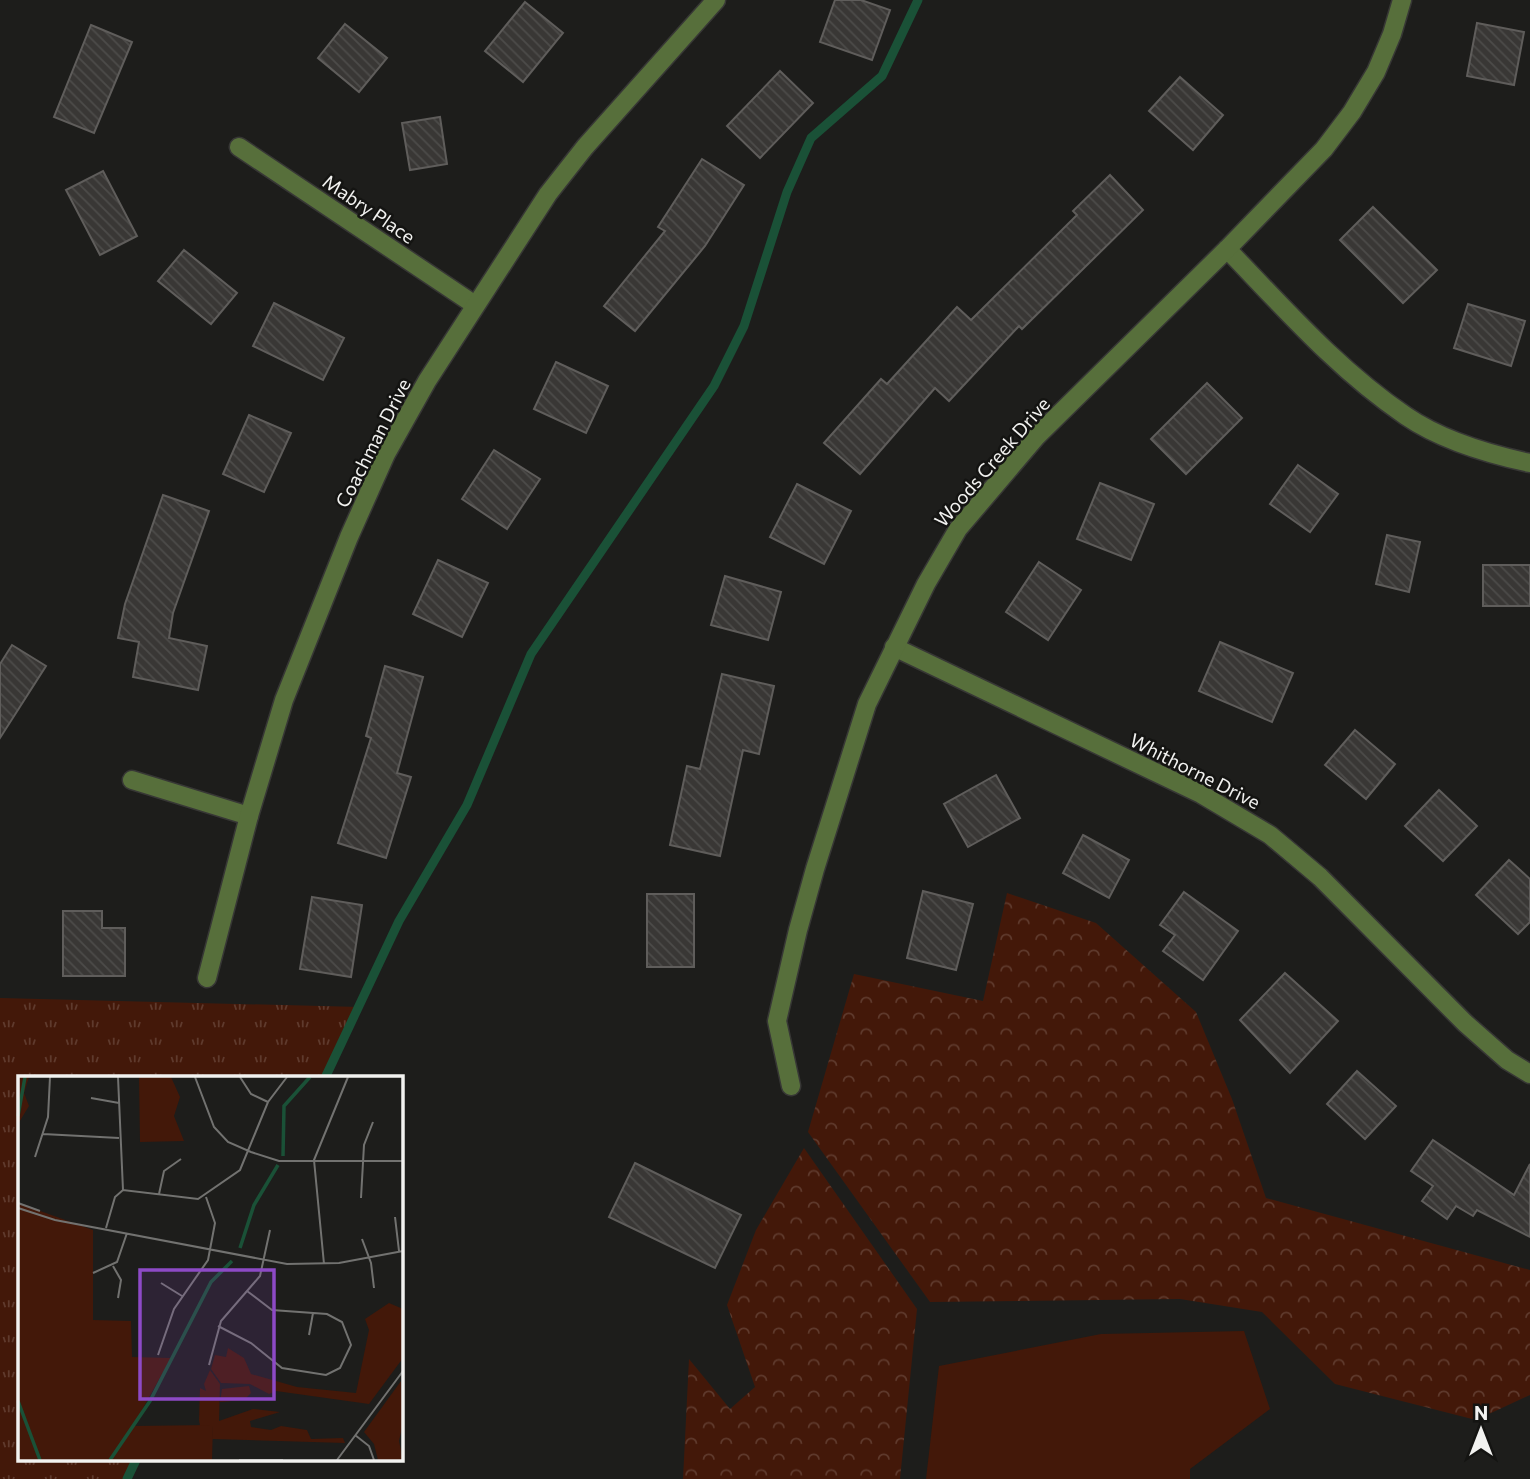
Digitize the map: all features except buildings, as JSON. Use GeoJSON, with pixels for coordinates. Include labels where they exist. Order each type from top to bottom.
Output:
{"type":"FeatureCollection","features":[{"type":"Feature","properties":{"kind":"street","name":"Coachman Drive"},"geometry":{"type":"LineString","coordinates":[[207,978],[249,816],[284,700],[354,525],[386,454],[427,381],[475,305],[563,175],[716,0]]}},
{"type":"Feature","properties":{"kind":"street","name":"Woods Creek Drive"},"geometry":{"type":"LineString","coordinates":[[791,1086],[777,1021],[815,869],[867,704],[926,584],[958,529],[1037,436],[1227,249],[1324,149],[1352,112],[1376,72],[1392,34],[1402,0]]}},
{"type":"Feature","properties":{"kind":"street","name":"Mabry Place"},"geometry":{"type":"LineString","coordinates":[[239,147],[475,305]]}},
{"type":"Feature","properties":{"kind":"street"},"geometry":{"type":"LineString","coordinates":[[1227,249],[1316,342],[1362,383],[1407,417],[1455,441],[1530,463]]}},
{"type":"Feature","properties":{"kind":"street","name":"Whithorne Drive"},"geometry":{"type":"LineString","coordinates":[[894,646],[1200,794],[1270,835],[1320,877],[1465,1023],[1507,1060],[1530,1074]]}},
{"type":"Feature","properties":{"kind":"street"},"geometry":{"type":"LineString","coordinates":[[132,780],[249,816]]}},
{"type":"Feature","properties":{"kind":"green space"},"geometry":{"type":"Polygon","coordinates":[[[1007,893],[1096,923],[1196,1012],[1232,1099],[1266,1198],[1530,1270],[1530,1395],[1476,1420],[1335,1384],[1262,1312],[1180,1299],[930,1302],[808,1132],[854,974],[983,1001],[1007,893]]]}},
{"type":"Feature","properties":{"kind":"green space"},"geometry":{"type":"Polygon","coordinates":[[[0,998],[360,1007],[326,1076],[18,1076],[18,1462],[135,1462],[127,1479],[0,1479],[0,998]]]}},
{"type":"Feature","properties":{"kind":"green space"},"geometry":{"type":"Polygon","coordinates":[[[804,1148],[917,1309],[900,1479],[683,1479],[689,1359],[730,1409],[755,1387],[727,1305],[756,1230],[804,1148]]]}},
{"type":"Feature","properties":{"kind":"green space"},"geometry":{"type":"Polygon","coordinates":[[[1244,1331],[1270,1409],[1190,1469],[1190,1479],[926,1479],[939,1366],[1101,1334],[1244,1331]]]}},
{"type":"Feature","properties":{"kind":"waterway"},"geometry":{"type":"LineString","coordinates":[[326,1076],[399,921],[467,805],[531,654],[714,386],[744,326],[787,192],[811,138],[882,76],[918,0]]}},
{"type":"Feature","properties":{"kind":"waterway"},"geometry":{"type":"LineString","coordinates":[[127,1479],[135,1462]]}}]}
